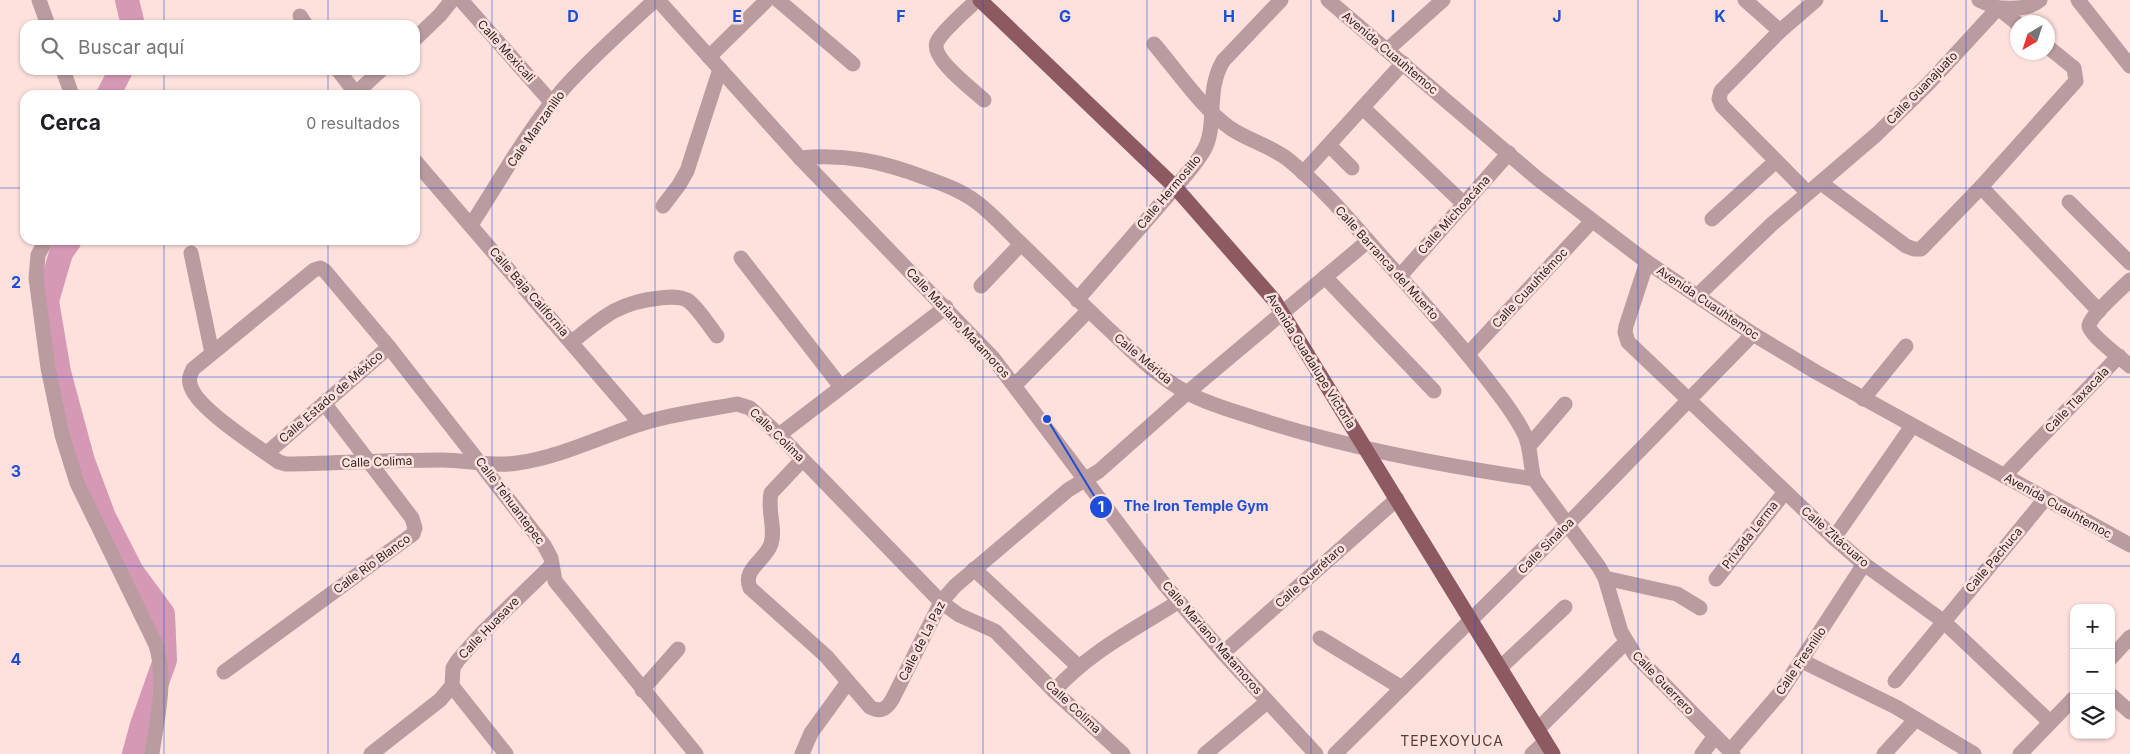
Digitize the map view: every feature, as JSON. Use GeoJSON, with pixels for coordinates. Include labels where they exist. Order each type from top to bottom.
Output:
{"type":"FeatureCollection","features":[{"type":"Feature","properties":{"kind":"main road","name":"Avenida Guadalupe Victoria"},"geometry":{"type":"LineString","coordinates":[[979,0],[1175,187],[1259,281],[1283,312],[1545,742]]}},
{"type":"Feature","properties":{"kind":"street"},"geometry":{"type":"LineString","coordinates":[[39,0],[46,20]]}},
{"type":"Feature","properties":{"kind":"street"},"geometry":{"type":"LineString","coordinates":[[420,34],[452,0]]}},
{"type":"Feature","properties":{"kind":"street","name":"Calle Mexicali"},"geometry":{"type":"LineString","coordinates":[[461,0],[552,103]]}},
{"type":"Feature","properties":{"kind":"street","name":"Cale Manzanillo"},"geometry":{"type":"LineString","coordinates":[[471,224],[552,103],[593,58],[656,0]]}},
{"type":"Feature","properties":{"kind":"street","name":"Calle Mariano Matamoros"},"geometry":{"type":"LineString","coordinates":[[656,0],[800,158],[946,307],[1015,385],[1178,602],[1316,754]]}},
{"type":"Feature","properties":{"kind":"street"},"geometry":{"type":"LineString","coordinates":[[709,57],[767,0]]}},
{"type":"Feature","properties":{"kind":"street"},"geometry":{"type":"LineString","coordinates":[[778,0],[854,64]]}},
{"type":"Feature","properties":{"kind":"street"},"geometry":{"type":"LineString","coordinates":[[979,0],[941,36],[936,47],[945,64],[984,100]]}},
{"type":"Feature","properties":{"kind":"street","name":"Calle Hermosillo"},"geometry":{"type":"LineString","coordinates":[[1078,300],[1175,187],[1205,149],[1210,130],[1213,86],[1216,72],[1223,62],[1281,0]]}},
{"type":"Feature","properties":{"kind":"street","name":"Avenida Cuauhtemoc"},"geometry":{"type":"LineString","coordinates":[[1328,0],[1592,222],[1697,296],[1754,334],[1863,398],[2130,545]]}},
{"type":"Feature","properties":{"kind":"street"},"geometry":{"type":"LineString","coordinates":[[1387,50],[1443,0]]}},
{"type":"Feature","properties":{"kind":"street"},"geometry":{"type":"LineString","coordinates":[[1745,0],[1780,31]]}},
{"type":"Feature","properties":{"kind":"street"},"geometry":{"type":"LineString","coordinates":[[1808,193],[1722,106],[1719,99],[1721,91],[1780,31],[1816,0]]}},
{"type":"Feature","properties":{"kind":"street"},"geometry":{"type":"LineString","coordinates":[[1979,0],[1998,8],[2010,18]]}},
{"type":"Feature","properties":{"kind":"street"},"geometry":{"type":"LineString","coordinates":[[1998,8],[2024,8],[2040,0]]}},
{"type":"Feature","properties":{"kind":"street"},"geometry":{"type":"LineString","coordinates":[[2078,0],[2130,66]]}},
{"type":"Feature","properties":{"kind":"street","name":"Calle Guanajuato"},"geometry":{"type":"LineString","coordinates":[[1697,296],[1808,193],[1896,116],[1998,8]]}},
{"type":"Feature","properties":{"kind":"street","name":"Calle Barranca del Muerto"},"geometry":{"type":"LineString","coordinates":[[1154,44],[1211,111],[1242,136],[1280,154],[1303,173],[1400,276],[1468,354],[1508,406],[1529,446],[1534,479],[1568,524]]}},
{"type":"Feature","properties":{"kind":"street"},"geometry":{"type":"LineString","coordinates":[[1821,183],[1906,246],[1922,249],[1981,187],[2076,81],[2074,68],[2055,53]]}},
{"type":"Feature","properties":{"kind":"street"},"geometry":{"type":"LineString","coordinates":[[1303,173],[1403,63]]}},
{"type":"Feature","properties":{"kind":"street"},"geometry":{"type":"LineString","coordinates":[[663,206],[687,171],[720,69]]}},
{"type":"Feature","properties":{"kind":"street"},"geometry":{"type":"LineString","coordinates":[[65,75],[70,90]]}},
{"type":"Feature","properties":{"kind":"street"},"geometry":{"type":"LineString","coordinates":[[342,75],[352,90]]}},
{"type":"Feature","properties":{"kind":"street"},"geometry":{"type":"LineString","coordinates":[[359,90],[375,75]]}},
{"type":"Feature","properties":{"kind":"street"},"geometry":{"type":"LineString","coordinates":[[1362,108],[1464,204]]}},
{"type":"Feature","properties":{"kind":"street"},"geometry":{"type":"LineString","coordinates":[[1329,145],[1352,168]]}},
{"type":"Feature","properties":{"kind":"street","name":"Calle Michoacána"},"geometry":{"type":"LineString","coordinates":[[1400,276],[1509,154]]}},
{"type":"Feature","properties":{"kind":"street","name":"Calle Mérida"},"geometry":{"type":"LineString","coordinates":[[800,158],[822,155],[849,156],[871,160],[898,167],[951,187],[977,202],[1088,311],[1141,359],[1187,393],[1286,428],[1365,448],[1459,468],[1534,479]]}},
{"type":"Feature","properties":{"kind":"street"},"geometry":{"type":"LineString","coordinates":[[1712,219],[1776,161]]}},
{"type":"Feature","properties":{"kind":"street","name":"Calle Baja California"},"geometry":{"type":"LineString","coordinates":[[420,167],[641,424]]}},
{"type":"Feature","properties":{"kind":"street"},"geometry":{"type":"LineString","coordinates":[[1981,187],[2099,311]]}},
{"type":"Feature","properties":{"kind":"street"},"geometry":{"type":"LineString","coordinates":[[2069,202],[2130,263]]}},
{"type":"Feature","properties":{"kind":"street","name":"Calle Cuauhtémoc"},"geometry":{"type":"LineString","coordinates":[[1468,354],[1592,222]]}},
{"type":"Feature","properties":{"kind":"street","name":"Calle de La Paz"},"geometry":{"type":"LineString","coordinates":[[802,460],[771,493],[769,499],[772,530],[771,543],[763,558],[748,575],[747,582],[750,588],[826,656],[870,707],[883,710],[888,706],[941,602],[974,569],[1068,490],[1099,471],[1187,393],[1368,241]]}},
{"type":"Feature","properties":{"kind":"street"},"geometry":{"type":"LineString","coordinates":[[981,286],[1021,244]]}},
{"type":"Feature","properties":{"kind":"street"},"geometry":{"type":"LineString","coordinates":[[43,245],[38,255],[36,278],[48,368],[68,460],[77,483],[156,645],[160,660],[161,688],[152,754]]}},
{"type":"Feature","properties":{"kind":"street"},"geometry":{"type":"LineString","coordinates":[[191,253],[212,353]]}},
{"type":"Feature","properties":{"kind":"street"},"geometry":{"type":"LineString","coordinates":[[740,258],[841,387]]}},
{"type":"Feature","properties":{"kind":"street","name":"Calle Zitácuaro"},"geometry":{"type":"LineString","coordinates":[[1647,262],[1626,326],[1625,332],[1628,342],[1834,538],[1864,564],[1943,621],[2050,722]]}},
{"type":"Feature","properties":{"kind":"street","name":"Calle Estado de México"},"geometry":{"type":"LineString","coordinates":[[320,268],[331,277],[389,346],[267,453],[220,419],[191,390],[189,381],[193,369],[314,270],[320,268]]}},
{"type":"Feature","properties":{"kind":"street"},"geometry":{"type":"LineString","coordinates":[[1325,277],[1434,391]]}},
{"type":"Feature","properties":{"kind":"street","name":"Calle Tlaxacala"},"geometry":{"type":"LineString","coordinates":[[2004,476],[2124,361],[2091,331],[2089,322],[2130,280]]}},
{"type":"Feature","properties":{"kind":"street"},"geometry":{"type":"LineString","coordinates":[[572,342],[601,319],[625,305],[638,300],[671,296],[687,300],[717,336]]}},
{"type":"Feature","properties":{"kind":"street"},"geometry":{"type":"LineString","coordinates":[[779,435],[946,307]]}},
{"type":"Feature","properties":{"kind":"street"},"geometry":{"type":"LineString","coordinates":[[1015,385],[1088,311]]}},
{"type":"Feature","properties":{"kind":"street","name":"Calle Sinaloa"},"geometry":{"type":"LineString","coordinates":[[1334,754],[1568,524],[1754,334]]}},
{"type":"Feature","properties":{"kind":"street","name":"Calle Tehuantepec"},"geometry":{"type":"LineString","coordinates":[[389,346],[544,545],[550,558],[555,581],[689,752]]}},
{"type":"Feature","properties":{"kind":"street"},"geometry":{"type":"LineString","coordinates":[[1863,398],[1906,346]]}},
{"type":"Feature","properties":{"kind":"street","name":"Calle Rio Blanco"},"geometry":{"type":"LineString","coordinates":[[224,672],[413,534],[415,523],[371,462],[324,403]]}},
{"type":"Feature","properties":{"kind":"street","name":"Calle Colima"},"geometry":{"type":"LineString","coordinates":[[267,453],[286,464],[447,460],[481,463],[517,463],[544,457],[641,424],[737,404],[750,408],[779,435],[941,602],[959,615],[995,631],[1054,691],[1123,754]]}},
{"type":"Feature","properties":{"kind":"street"},"geometry":{"type":"LineString","coordinates":[[1529,446],[1565,404]]}},
{"type":"Feature","properties":{"kind":"street"},"geometry":{"type":"LineString","coordinates":[[1834,538],[1912,426]]}},
{"type":"Feature","properties":{"kind":"street","name":"Privada Lerma"},"geometry":{"type":"LineString","coordinates":[[1716,578],[1784,492]]}},
{"type":"Feature","properties":{"kind":"street","name":"Calle Querétaro"},"geometry":{"type":"LineString","coordinates":[[1223,653],[1397,499]]}},
{"type":"Feature","properties":{"kind":"street","name":"Calle Pachuca"},"geometry":{"type":"LineString","coordinates":[[1895,681],[2045,499]]}},
{"type":"Feature","properties":{"kind":"street","name":"Calle Guerrero"},"geometry":{"type":"LineString","coordinates":[[1568,524],[1588,550],[1605,578],[1617,621],[1626,642],[1643,664],[1732,752]]}},
{"type":"Feature","properties":{"kind":"street","name":"Calle Fresnillo"},"geometry":{"type":"LineString","coordinates":[[1732,752],[1802,661],[1864,564]]}},
{"type":"Feature","properties":{"kind":"street","name":"Calle Huasave"},"geometry":{"type":"LineString","coordinates":[[452,686],[453,668],[458,660],[488,627],[551,566]]}},
{"type":"Feature","properties":{"kind":"street"},"geometry":{"type":"LineString","coordinates":[[974,569],[1078,666]]}},
{"type":"Feature","properties":{"kind":"street"},"geometry":{"type":"LineString","coordinates":[[1605,578],[1677,594],[1700,608]]}},
{"type":"Feature","properties":{"kind":"street"},"geometry":{"type":"LineString","coordinates":[[1054,691],[1078,666],[1097,652],[1178,602]]}},
{"type":"Feature","properties":{"kind":"street"},"geometry":{"type":"LineString","coordinates":[[1501,667],[1565,607]]}},
{"type":"Feature","properties":{"kind":"street"},"geometry":{"type":"LineString","coordinates":[[2120,656],[2130,637]]}},
{"type":"Feature","properties":{"kind":"street"},"geometry":{"type":"LineString","coordinates":[[1320,638],[1402,688]]}},
{"type":"Feature","properties":{"kind":"street"},"geometry":{"type":"LineString","coordinates":[[1532,754],[1545,742],[1626,642]]}},
{"type":"Feature","properties":{"kind":"street"},"geometry":{"type":"LineString","coordinates":[[642,690],[678,649]]}},
{"type":"Feature","properties":{"kind":"street"},"geometry":{"type":"LineString","coordinates":[[1802,661],[1916,719],[1974,754]]}},
{"type":"Feature","properties":{"kind":"street"},"geometry":{"type":"LineString","coordinates":[[802,754],[811,733],[848,682]]}},
{"type":"Feature","properties":{"kind":"street"},"geometry":{"type":"LineString","coordinates":[[371,754],[440,700],[452,686],[506,754]]}},
{"type":"Feature","properties":{"kind":"street"},"geometry":{"type":"LineString","coordinates":[[2115,699],[2130,712]]}},
{"type":"Feature","properties":{"kind":"street"},"geometry":{"type":"LineString","coordinates":[[1205,754],[1267,702]]}},
{"type":"Feature","properties":{"kind":"street"},"geometry":{"type":"LineString","coordinates":[[2020,754],[2070,702]]}},
{"type":"Feature","properties":{"kind":"street"},"geometry":{"type":"LineString","coordinates":[[1884,754],[1916,719]]}},
{"type":"Feature","properties":{"kind":"street"},"geometry":{"type":"LineString","coordinates":[[1702,754],[1715,736]]}},
{"type":"Feature","properties":{"kind":"waterway"},"geometry":{"type":"LineString","coordinates":[[127,0],[132,20]]}},
{"type":"Feature","properties":{"kind":"waterway"},"geometry":{"type":"LineString","coordinates":[[111,90],[118,75]]}},
{"type":"Feature","properties":{"kind":"waterway"},"geometry":{"type":"LineString","coordinates":[[67,245],[61,253],[47,301],[59,372],[83,461],[104,517],[132,572],[163,614],[165,660],[134,754]]}},
{"type":"Feature","properties":{"kind":"place","name":"The Iron Temple Gym"},"geometry":{"type":"Point","coordinates":[1047,419]}},
{"type":"Feature","properties":{"kind":"district","name":"TEPEXOYUCA"},"geometry":{"type":"Point","coordinates":[1452,741]}}]}
